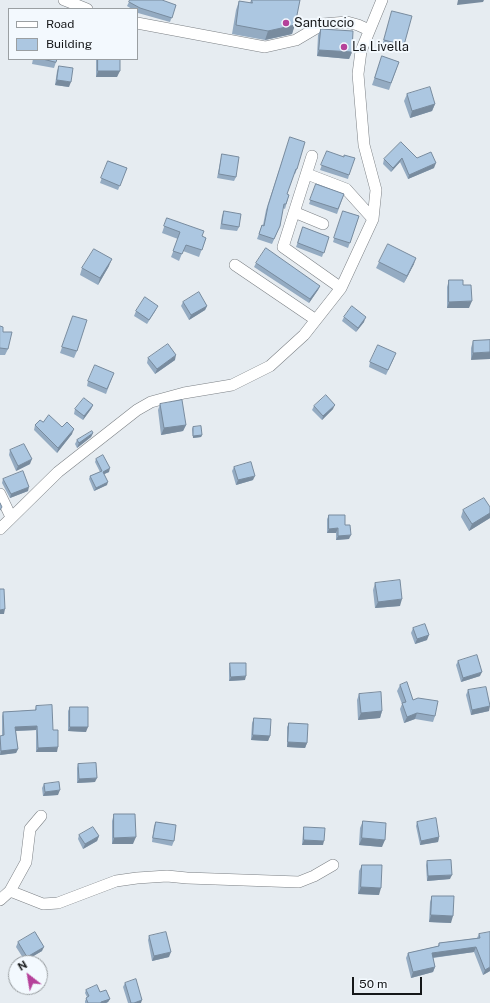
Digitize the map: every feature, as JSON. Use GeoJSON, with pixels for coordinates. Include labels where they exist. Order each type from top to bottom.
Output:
{"type":"FeatureCollection","features":[{"type":"Feature","properties":{"kind":"street"},"geometry":{"type":"LineString","coordinates":[[64,0],[84,8]]}},
{"type":"Feature","properties":{"kind":"street"},"geometry":{"type":"LineString","coordinates":[[0,529],[58,472],[137,410],[151,402],[184,393],[232,385],[270,366],[304,335],[341,288],[373,219],[376,190],[364,145],[358,74],[361,51],[382,0]]}},
{"type":"Feature","properties":{"kind":"street"},"geometry":{"type":"LineString","coordinates":[[138,24],[264,47],[296,40],[323,24],[347,22],[369,30]]}},
{"type":"Feature","properties":{"kind":"street"},"geometry":{"type":"LineString","coordinates":[[312,156],[283,247],[341,288]]}},
{"type":"Feature","properties":{"kind":"street"},"geometry":{"type":"LineString","coordinates":[[307,174],[346,189],[373,219]]}},
{"type":"Feature","properties":{"kind":"street"},"geometry":{"type":"LineString","coordinates":[[294,212],[323,224]]}},
{"type":"Feature","properties":{"kind":"street"},"geometry":{"type":"LineString","coordinates":[[235,265],[316,320]]}},
{"type":"Feature","properties":{"kind":"street"},"geometry":{"type":"LineString","coordinates":[[0,494],[11,517]]}},
{"type":"Feature","properties":{"kind":"street"},"geometry":{"type":"LineString","coordinates":[[0,900],[10,891],[26,862],[30,829],[41,816]]}},
{"type":"Feature","properties":{"kind":"street"},"geometry":{"type":"LineString","coordinates":[[10,891],[43,904],[58,903],[116,881],[137,878],[167,876],[299,882],[314,876],[333,865]]}},
{"type":"Feature","properties":{"kind":"building"},"geometry":{"type":"Polygon","coordinates":[[[130,0],[162,0],[176,5],[172,18],[140,8],[129,2],[130,0]]]}},
{"type":"Feature","properties":{"kind":"building"},"geometry":{"type":"Polygon","coordinates":[[[252,0],[300,0],[295,25],[268,31],[236,25],[239,1],[252,3],[252,0]]]}},
{"type":"Feature","properties":{"kind":"building"},"geometry":{"type":"Polygon","coordinates":[[[392,11],[412,16],[404,45],[384,40],[392,11]]]}},
{"type":"Feature","properties":{"kind":"building"},"geometry":{"type":"Polygon","coordinates":[[[321,29],[353,31],[352,52],[319,50],[321,29]]]}},
{"type":"Feature","properties":{"kind":"building"},"geometry":{"type":"Polygon","coordinates":[[[382,56],[399,62],[391,83],[375,78],[382,56]]]}},
{"type":"Feature","properties":{"kind":"building"},"geometry":{"type":"Polygon","coordinates":[[[98,60],[120,60],[120,71],[98,71],[98,60]]]}},
{"type":"Feature","properties":{"kind":"building"},"geometry":{"type":"Polygon","coordinates":[[[59,66],[73,68],[71,82],[57,80],[59,66]]]}},
{"type":"Feature","properties":{"kind":"building"},"geometry":{"type":"Polygon","coordinates":[[[430,87],[435,104],[412,111],[407,94],[430,87]]]}},
{"type":"Feature","properties":{"kind":"building"},"geometry":{"type":"Polygon","coordinates":[[[290,137],[305,142],[297,169],[287,194],[289,195],[286,204],[284,204],[280,226],[274,239],[259,234],[262,225],[264,226],[268,206],[290,137]]]}},
{"type":"Feature","properties":{"kind":"building"},"geometry":{"type":"Polygon","coordinates":[[[401,142],[417,158],[431,152],[436,163],[409,175],[402,158],[393,168],[384,159],[401,142]]]}},
{"type":"Feature","properties":{"kind":"building"},"geometry":{"type":"Polygon","coordinates":[[[327,151],[344,157],[344,155],[355,158],[349,175],[321,165],[327,151]]]}},
{"type":"Feature","properties":{"kind":"building"},"geometry":{"type":"Polygon","coordinates":[[[222,154],[239,157],[236,177],[219,174],[222,154]]]}},
{"type":"Feature","properties":{"kind":"building"},"geometry":{"type":"Polygon","coordinates":[[[108,161],[127,168],[120,186],[101,178],[108,161]]]}},
{"type":"Feature","properties":{"kind":"building"},"geometry":{"type":"Polygon","coordinates":[[[316,184],[344,194],[338,209],[310,200],[316,184]]]}},
{"type":"Feature","properties":{"kind":"building"},"geometry":{"type":"Polygon","coordinates":[[[224,211],[241,214],[239,227],[222,224],[224,211]]]}},
{"type":"Feature","properties":{"kind":"building"},"geometry":{"type":"Polygon","coordinates":[[[343,211],[359,216],[350,243],[334,238],[343,211]]]}},
{"type":"Feature","properties":{"kind":"building"},"geometry":{"type":"Polygon","coordinates":[[[167,218],[204,231],[202,236],[206,238],[202,250],[186,245],[182,254],[173,251],[180,232],[164,226],[167,218]]]}},
{"type":"Feature","properties":{"kind":"building"},"geometry":{"type":"Polygon","coordinates":[[[303,227],[329,237],[324,253],[298,243],[303,227]]]}},
{"type":"Feature","properties":{"kind":"building"},"geometry":{"type":"Polygon","coordinates":[[[388,244],[416,258],[407,276],[379,262],[388,244]]]}},
{"type":"Feature","properties":{"kind":"building"},"geometry":{"type":"Polygon","coordinates":[[[266,248],[320,286],[310,299],[256,263],[266,248]]]}},
{"type":"Feature","properties":{"kind":"building"},"geometry":{"type":"Polygon","coordinates":[[[94,249],[112,259],[100,278],[82,268],[94,249]]]}},
{"type":"Feature","properties":{"kind":"building"},"geometry":{"type":"Polygon","coordinates":[[[449,280],[463,280],[463,285],[471,285],[472,301],[449,302],[449,280]]]}},
{"type":"Feature","properties":{"kind":"building"},"geometry":{"type":"Polygon","coordinates":[[[199,292],[207,306],[191,315],[183,302],[199,292]]]}},
{"type":"Feature","properties":{"kind":"building"},"geometry":{"type":"Polygon","coordinates":[[[145,297],[158,306],[149,320],[136,311],[145,297]]]}},
{"type":"Feature","properties":{"kind":"building"},"geometry":{"type":"Polygon","coordinates":[[[352,306],[366,317],[358,328],[344,317],[352,306]]]}},
{"type":"Feature","properties":{"kind":"building"},"geometry":{"type":"Polygon","coordinates":[[[73,316],[87,320],[77,351],[62,347],[73,316]]]}},
{"type":"Feature","properties":{"kind":"building"},"geometry":{"type":"Polygon","coordinates":[[[0,326],[3,327],[3,332],[12,332],[8,349],[0,348],[0,326]]]}},
{"type":"Feature","properties":{"kind":"building"},"geometry":{"type":"Polygon","coordinates":[[[490,340],[490,352],[473,353],[473,341],[490,340]]]}},
{"type":"Feature","properties":{"kind":"building"},"geometry":{"type":"Polygon","coordinates":[[[168,344],[176,355],[157,369],[148,358],[168,344]]]}},
{"type":"Feature","properties":{"kind":"building"},"geometry":{"type":"Polygon","coordinates":[[[378,345],[396,353],[388,370],[370,362],[378,345]]]}},
{"type":"Feature","properties":{"kind":"building"},"geometry":{"type":"Polygon","coordinates":[[[95,365],[114,373],[107,389],[88,381],[95,365]]]}},
{"type":"Feature","properties":{"kind":"building"},"geometry":{"type":"Polygon","coordinates":[[[326,395],[335,405],[323,416],[314,406],[326,395]]]}},
{"type":"Feature","properties":{"kind":"building"},"geometry":{"type":"Polygon","coordinates":[[[84,398],[93,405],[84,416],[75,409],[84,398]]]}},
{"type":"Feature","properties":{"kind":"building"},"geometry":{"type":"Polygon","coordinates":[[[182,400],[186,425],[164,428],[160,404],[182,400]]]}},
{"type":"Feature","properties":{"kind":"building"},"geometry":{"type":"Polygon","coordinates":[[[49,415],[62,427],[67,422],[74,429],[58,448],[35,425],[40,420],[43,422],[49,415]]]}},
{"type":"Feature","properties":{"kind":"building"},"geometry":{"type":"Polygon","coordinates":[[[201,426],[202,435],[193,436],[193,427],[201,426]]]}},
{"type":"Feature","properties":{"kind":"building"},"geometry":{"type":"Polygon","coordinates":[[[92,431],[93,433],[79,443],[77,440],[92,431]]]}},
{"type":"Feature","properties":{"kind":"building"},"geometry":{"type":"Polygon","coordinates":[[[24,444],[32,459],[18,466],[10,450],[24,444]]]}},
{"type":"Feature","properties":{"kind":"building"},"geometry":{"type":"Polygon","coordinates":[[[103,455],[110,468],[103,472],[108,482],[96,488],[90,476],[102,471],[96,459],[103,455]]]}},
{"type":"Feature","properties":{"kind":"building"},"geometry":{"type":"Polygon","coordinates":[[[251,462],[255,476],[238,480],[234,467],[251,462]]]}},
{"type":"Feature","properties":{"kind":"building"},"geometry":{"type":"Polygon","coordinates":[[[23,471],[29,487],[11,494],[3,479],[23,471]]]}},
{"type":"Feature","properties":{"kind":"building"},"geometry":{"type":"Polygon","coordinates":[[[484,498],[490,507],[490,513],[472,524],[463,510],[484,498]]]}},
{"type":"Feature","properties":{"kind":"building"},"geometry":{"type":"Polygon","coordinates":[[[329,515],[345,515],[345,525],[350,525],[351,535],[338,536],[338,528],[329,529],[329,515]]]}},
{"type":"Feature","properties":{"kind":"building"},"geometry":{"type":"Polygon","coordinates":[[[400,580],[402,599],[378,602],[375,583],[400,580]]]}},
{"type":"Feature","properties":{"kind":"building"},"geometry":{"type":"Polygon","coordinates":[[[0,589],[4,589],[5,609],[0,610],[0,589]]]}},
{"type":"Feature","properties":{"kind":"building"},"geometry":{"type":"Polygon","coordinates":[[[425,624],[429,635],[417,639],[413,628],[425,624]]]}},
{"type":"Feature","properties":{"kind":"building"},"geometry":{"type":"Polygon","coordinates":[[[477,655],[482,672],[463,678],[458,661],[477,655]]]}},
{"type":"Feature","properties":{"kind":"building"},"geometry":{"type":"Polygon","coordinates":[[[230,663],[246,663],[246,676],[231,677],[230,663]]]}},
{"type":"Feature","properties":{"kind":"building"},"geometry":{"type":"Polygon","coordinates":[[[407,682],[413,700],[418,698],[438,701],[435,716],[417,713],[407,717],[402,703],[406,702],[400,685],[407,682]]]}},
{"type":"Feature","properties":{"kind":"building"},"geometry":{"type":"Polygon","coordinates":[[[486,687],[490,706],[472,710],[468,690],[486,687]]]}},
{"type":"Feature","properties":{"kind":"building"},"geometry":{"type":"Polygon","coordinates":[[[381,692],[382,711],[361,713],[359,694],[381,692]]]}},
{"type":"Feature","properties":{"kind":"building"},"geometry":{"type":"Polygon","coordinates":[[[52,705],[53,730],[58,730],[58,747],[38,748],[37,726],[15,727],[18,749],[1,751],[0,736],[4,735],[3,712],[36,710],[36,706],[52,705]]]}},
{"type":"Feature","properties":{"kind":"building"},"geometry":{"type":"Polygon","coordinates":[[[70,707],[88,707],[88,727],[70,727],[70,707]]]}},
{"type":"Feature","properties":{"kind":"building"},"geometry":{"type":"Polygon","coordinates":[[[254,718],[271,719],[270,736],[253,735],[254,718]]]}},
{"type":"Feature","properties":{"kind":"building"},"geometry":{"type":"Polygon","coordinates":[[[289,723],[308,724],[307,743],[288,742],[289,723]]]}},
{"type":"Feature","properties":{"kind":"building"},"geometry":{"type":"Polygon","coordinates":[[[96,763],[97,778],[79,779],[78,764],[96,763]]]}},
{"type":"Feature","properties":{"kind":"building"},"geometry":{"type":"Polygon","coordinates":[[[59,782],[60,790],[45,792],[44,784],[59,782]]]}},
{"type":"Feature","properties":{"kind":"building"},"geometry":{"type":"Polygon","coordinates":[[[114,814],[135,814],[136,837],[114,838],[114,814]]]}},
{"type":"Feature","properties":{"kind":"building"},"geometry":{"type":"Polygon","coordinates":[[[436,818],[439,837],[421,841],[417,822],[436,818]]]}},
{"type":"Feature","properties":{"kind":"building"},"geometry":{"type":"Polygon","coordinates":[[[363,821],[386,823],[385,840],[362,838],[363,821]]]}},
{"type":"Feature","properties":{"kind":"building"},"geometry":{"type":"Polygon","coordinates":[[[156,822],[176,825],[174,841],[153,838],[156,822]]]}},
{"type":"Feature","properties":{"kind":"building"},"geometry":{"type":"Polygon","coordinates":[[[93,827],[99,836],[85,844],[79,835],[93,827]]]}},
{"type":"Feature","properties":{"kind":"building"},"geometry":{"type":"Polygon","coordinates":[[[304,827],[325,828],[324,841],[304,840],[304,827]]]}},
{"type":"Feature","properties":{"kind":"building"},"geometry":{"type":"Polygon","coordinates":[[[451,860],[452,875],[428,876],[427,861],[451,860]]]}},
{"type":"Feature","properties":{"kind":"building"},"geometry":{"type":"Polygon","coordinates":[[[362,865],[382,865],[381,888],[361,887],[362,865]]]}},
{"type":"Feature","properties":{"kind":"building"},"geometry":{"type":"Polygon","coordinates":[[[432,896],[454,896],[453,916],[431,915],[432,896]]]}},
{"type":"Feature","properties":{"kind":"building"},"geometry":{"type":"Polygon","coordinates":[[[35,932],[44,947],[30,955],[26,955],[18,942],[35,932]]]}},
{"type":"Feature","properties":{"kind":"building"},"geometry":{"type":"Polygon","coordinates":[[[166,932],[171,952],[154,956],[149,936],[166,932]]]}},
{"type":"Feature","properties":{"kind":"building"},"geometry":{"type":"Polygon","coordinates":[[[490,932],[490,967],[485,970],[476,947],[432,953],[435,967],[413,972],[408,953],[439,946],[439,943],[480,938],[479,934],[490,932]]]}},
{"type":"Feature","properties":{"kind":"building"},"geometry":{"type":"Polygon","coordinates":[[[136,979],[142,1000],[131,1003],[125,983],[136,979]]]}},
{"type":"Feature","properties":{"kind":"building"},"geometry":{"type":"Polygon","coordinates":[[[97,985],[100,992],[106,990],[110,999],[101,1003],[88,1003],[86,998],[89,996],[86,990],[97,985]]]}},
{"type":"Feature","properties":{"kind":"place","name":"Santuccio"},"geometry":{"type":"Point","coordinates":[286,23]}},
{"type":"Feature","properties":{"kind":"place","name":"La Livella"},"geometry":{"type":"Point","coordinates":[344,47]}}]}
